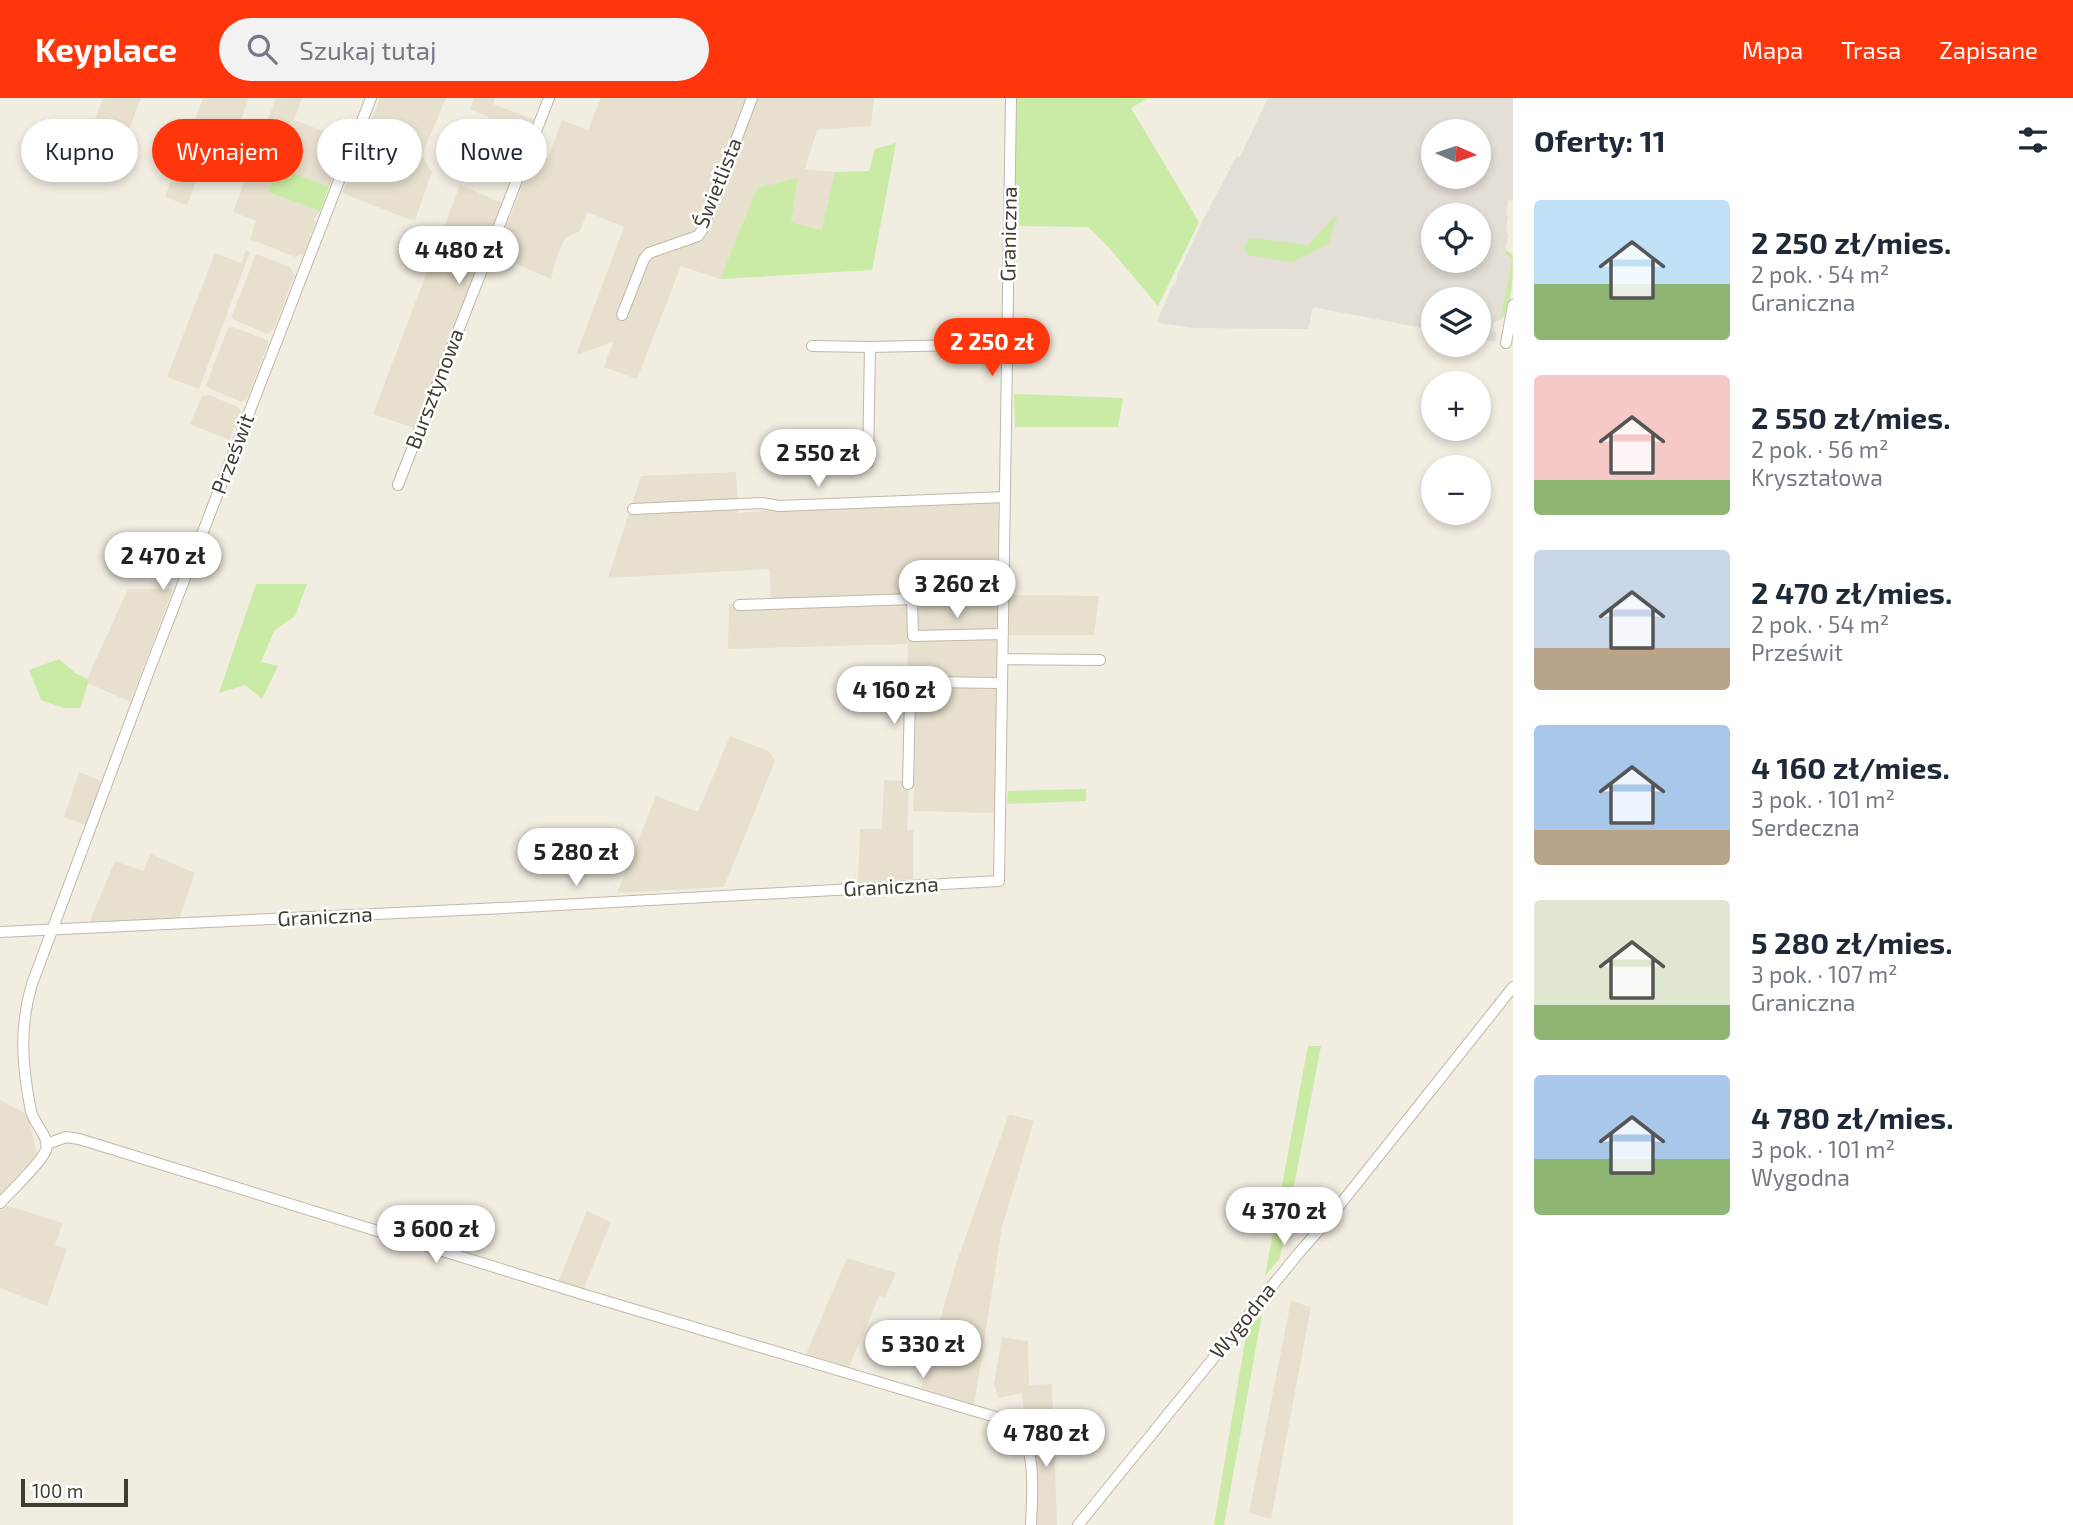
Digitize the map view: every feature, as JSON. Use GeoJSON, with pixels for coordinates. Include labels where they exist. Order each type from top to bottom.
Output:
{"type":"FeatureCollection","features":[{"type":"Feature","properties":{"kind":"street","name":"Prześwit"},"geometry":{"type":"LineString","coordinates":[[47,1143],[32,1112],[24,1071],[22,1035],[29,994],[149,671],[371,98]]}},
{"type":"Feature","properties":{"kind":"street","name":"Bursztynowa"},"geometry":{"type":"LineString","coordinates":[[398,485],[549,98]]}},
{"type":"Feature","properties":{"kind":"street","name":"Świetlista"},"geometry":{"type":"LineString","coordinates":[[622,315],[649,253],[698,236],[702,230],[751,98]]}},
{"type":"Feature","properties":{"kind":"street","name":"Graniczna"},"geometry":{"type":"LineString","coordinates":[[0,932],[999,881],[1011,98]]}},
{"type":"Feature","properties":{"kind":"street"},"geometry":{"type":"LineString","coordinates":[[1506,343],[1513,305]]}},
{"type":"Feature","properties":{"kind":"street"},"geometry":{"type":"LineString","coordinates":[[812,346],[1007,344]]}},
{"type":"Feature","properties":{"kind":"street"},"geometry":{"type":"LineString","coordinates":[[868,463],[870,347]]}},
{"type":"Feature","properties":{"kind":"street"},"geometry":{"type":"LineString","coordinates":[[633,509],[1005,497]]}},
{"type":"Feature","properties":{"kind":"street"},"geometry":{"type":"LineString","coordinates":[[739,606],[912,599],[913,636],[1003,634]]}},
{"type":"Feature","properties":{"kind":"street"},"geometry":{"type":"LineString","coordinates":[[1003,659],[1100,660]]}},
{"type":"Feature","properties":{"kind":"street"},"geometry":{"type":"LineString","coordinates":[[908,783],[912,689],[918,684],[1002,683]]}},
{"type":"Feature","properties":{"kind":"street","name":"Wygodna"},"geometry":{"type":"LineString","coordinates":[[1078,1525],[1327,1221],[1513,987]]}},
{"type":"Feature","properties":{"kind":"street"},"geometry":{"type":"LineString","coordinates":[[0,1203],[42,1157],[47,1143],[66,1137],[79,1139],[582,1294],[1002,1418],[1018,1426],[1028,1442],[1031,1525]]}},
{"type":"Feature","properties":{"kind":"shaded area"},"geometry":{"type":"Polygon","coordinates":[[[103,98],[141,98],[133,119],[95,119],[103,98]]]}},
{"type":"Feature","properties":{"kind":"shaded area"},"geometry":{"type":"Polygon","coordinates":[[[203,98],[249,98],[241,119],[195,119],[203,98]]]}},
{"type":"Feature","properties":{"kind":"shaded area"},"geometry":{"type":"Polygon","coordinates":[[[276,98],[302,98],[294,119],[268,119],[276,98]]]}},
{"type":"Feature","properties":{"kind":"shaded area"},"geometry":{"type":"Polygon","coordinates":[[[380,98],[446,98],[422,155],[422,119],[372,119],[380,98]]]}},
{"type":"Feature","properties":{"kind":"shaded area"},"geometry":{"type":"Polygon","coordinates":[[[474,98],[495,98],[493,104],[533,119],[488,119],[489,117],[470,109],[474,98]]]}},
{"type":"Feature","properties":{"kind":"shaded area"},"geometry":{"type":"Polygon","coordinates":[[[601,98],[874,98],[871,126],[817,130],[805,169],[835,172],[823,230],[791,222],[757,188],[720,279],[681,266],[637,379],[604,367],[613,342],[576,355],[624,227],[587,212],[580,231],[565,238],[551,279],[495,255],[524,182],[547,182],[547,158],[562,120],[588,130],[601,98]]]}},
{"type":"Feature","properties":{"kind":"shaded area"},"geometry":{"type":"Polygon","coordinates":[[[1268,98],[1513,98],[1513,201],[1508,200],[1505,252],[1512,259],[1500,320],[1494,322],[1492,329],[1497,333],[1495,342],[1491,341],[1491,287],[1421,287],[1421,328],[1313,307],[1308,329],[1193,328],[1159,323],[1157,321],[1203,220],[1237,156],[1240,157],[1268,98]]]}},
{"type":"Feature","properties":{"kind":"shaded area"},"geometry":{"type":"Polygon","coordinates":[[[303,123],[317,129],[317,182],[331,182],[329,187],[303,177],[303,123]]]}},
{"type":"Feature","properties":{"kind":"shaded area"},"geometry":{"type":"Polygon","coordinates":[[[422,155],[432,172],[415,220],[342,193],[346,182],[422,182],[422,155]]]}},
{"type":"Feature","properties":{"kind":"shaded area"},"geometry":{"type":"Polygon","coordinates":[[[171,182],[196,182],[187,205],[165,197],[171,182]]]}},
{"type":"Feature","properties":{"kind":"shaded area"},"geometry":{"type":"Polygon","coordinates":[[[244,182],[272,182],[268,192],[320,211],[313,220],[316,222],[304,254],[295,257],[250,239],[256,221],[233,212],[244,182]]]}},
{"type":"Feature","properties":{"kind":"shaded area"},"geometry":{"type":"Polygon","coordinates":[[[460,185],[505,204],[417,429],[373,414],[460,185]]]}},
{"type":"Feature","properties":{"kind":"shaded area"},"geometry":{"type":"Polygon","coordinates":[[[1238,201],[1244,202],[1233,249],[1227,247],[1238,201]]]}},
{"type":"Feature","properties":{"kind":"shaded area"},"geometry":{"type":"Polygon","coordinates":[[[1252,218],[1322,229],[1308,245],[1242,235],[1244,227],[1252,218]]]}},
{"type":"Feature","properties":{"kind":"shaded area"},"geometry":{"type":"Polygon","coordinates":[[[246,250],[250,252],[199,389],[167,377],[215,253],[241,263],[246,250]]]}},
{"type":"Feature","properties":{"kind":"shaded area"},"geometry":{"type":"Polygon","coordinates":[[[256,254],[290,267],[295,275],[273,330],[267,334],[234,320],[232,316],[256,254]]]}},
{"type":"Feature","properties":{"kind":"shaded area"},"geometry":{"type":"Polygon","coordinates":[[[233,327],[269,341],[247,399],[241,402],[206,385],[228,328],[233,327]]]}},
{"type":"Feature","properties":{"kind":"shaded area"},"geometry":{"type":"Polygon","coordinates":[[[209,395],[238,407],[242,413],[229,440],[190,424],[202,396],[209,395]]]}},
{"type":"Feature","properties":{"kind":"shaded area"},"geometry":{"type":"Polygon","coordinates":[[[736,472],[738,513],[870,500],[998,500],[995,813],[913,811],[916,719],[906,719],[908,644],[728,649],[729,604],[771,603],[770,569],[608,578],[641,476],[736,472]]]}},
{"type":"Feature","properties":{"kind":"shaded area"},"geometry":{"type":"Polygon","coordinates":[[[128,589],[173,589],[130,702],[88,683],[87,679],[128,589]]]}},
{"type":"Feature","properties":{"kind":"shaded area"},"geometry":{"type":"Polygon","coordinates":[[[1009,595],[1099,596],[1094,635],[1009,635],[1009,595]]]}},
{"type":"Feature","properties":{"kind":"shaded area"},"geometry":{"type":"Polygon","coordinates":[[[730,736],[770,752],[775,761],[724,887],[617,893],[656,796],[698,812],[730,736]]]}},
{"type":"Feature","properties":{"kind":"shaded area"},"geometry":{"type":"Polygon","coordinates":[[[79,772],[102,781],[86,825],[64,817],[79,772]]]}},
{"type":"Feature","properties":{"kind":"shaded area"},"geometry":{"type":"Polygon","coordinates":[[[884,780],[904,781],[909,786],[907,830],[913,830],[913,879],[858,882],[860,829],[882,829],[884,780]]]}},
{"type":"Feature","properties":{"kind":"shaded area"},"geometry":{"type":"Polygon","coordinates":[[[151,854],[195,873],[179,919],[89,923],[115,861],[143,871],[151,854]]]}},
{"type":"Feature","properties":{"kind":"shaded area"},"geometry":{"type":"Polygon","coordinates":[[[0,1100],[28,1115],[37,1154],[0,1194],[0,1100]]]}},
{"type":"Feature","properties":{"kind":"shaded area"},"geometry":{"type":"Polygon","coordinates":[[[1009,1114],[1034,1121],[1002,1227],[974,1406],[921,1388],[956,1264],[1009,1114]]]}},
{"type":"Feature","properties":{"kind":"shaded area"},"geometry":{"type":"Polygon","coordinates":[[[5,1205],[63,1223],[55,1245],[67,1249],[47,1306],[0,1288],[0,1211],[5,1205]]]}},
{"type":"Feature","properties":{"kind":"shaded area"},"geometry":{"type":"Polygon","coordinates":[[[587,1211],[611,1222],[582,1293],[557,1285],[587,1211]]]}},
{"type":"Feature","properties":{"kind":"shaded area"},"geometry":{"type":"Polygon","coordinates":[[[847,1258],[896,1273],[885,1297],[879,1296],[849,1367],[806,1354],[847,1258]]]}},
{"type":"Feature","properties":{"kind":"shaded area"},"geometry":{"type":"Polygon","coordinates":[[[1291,1301],[1311,1307],[1271,1519],[1249,1513],[1291,1301]]]}},
{"type":"Feature","properties":{"kind":"shaded area"},"geometry":{"type":"Polygon","coordinates":[[[1002,1337],[1028,1341],[1029,1385],[1052,1384],[1057,1525],[1034,1525],[1029,1433],[1025,1424],[1022,1393],[998,1398],[994,1384],[1002,1337]]]}},
{"type":"Feature","properties":{"kind":"green space"},"geometry":{"type":"Polygon","coordinates":[[[1015,98],[1148,98],[1131,108],[1199,222],[1158,306],[1088,227],[1014,226],[1015,98]]]}},
{"type":"Feature","properties":{"kind":"green space"},"geometry":{"type":"Polygon","coordinates":[[[896,143],[872,270],[720,279],[757,188],[798,178],[791,222],[822,230],[835,172],[869,171],[875,149],[896,143]]]}},
{"type":"Feature","properties":{"kind":"green space"},"geometry":{"type":"Polygon","coordinates":[[[303,177],[329,187],[320,211],[268,192],[272,182],[303,182],[303,177]]]}},
{"type":"Feature","properties":{"kind":"green space"},"geometry":{"type":"Polygon","coordinates":[[[1334,217],[1338,218],[1329,243],[1293,262],[1248,255],[1244,249],[1252,238],[1308,245],[1334,217]]]}},
{"type":"Feature","properties":{"kind":"green space"},"geometry":{"type":"Polygon","coordinates":[[[1506,250],[1513,255],[1512,281],[1508,309],[1500,320],[1512,259],[1505,253],[1506,250]]]}},
{"type":"Feature","properties":{"kind":"green space"},"geometry":{"type":"Polygon","coordinates":[[[1014,394],[1123,398],[1118,427],[1015,427],[1014,394]]]}},
{"type":"Feature","properties":{"kind":"green space"},"geometry":{"type":"Polygon","coordinates":[[[256,584],[307,584],[295,616],[274,631],[261,662],[278,666],[262,699],[245,685],[219,693],[256,584]]]}},
{"type":"Feature","properties":{"kind":"green space"},"geometry":{"type":"Polygon","coordinates":[[[59,659],[87,679],[80,708],[64,708],[41,700],[29,670],[59,659]]]}},
{"type":"Feature","properties":{"kind":"green space"},"geometry":{"type":"Polygon","coordinates":[[[1086,789],[1086,801],[1007,804],[1008,791],[1086,789]]]}},
{"type":"Feature","properties":{"kind":"green space"},"geometry":{"type":"Polygon","coordinates":[[[1308,1046],[1321,1046],[1280,1258],[1265,1276],[1308,1046]]]}},
{"type":"Feature","properties":{"kind":"green space"},"geometry":{"type":"Polygon","coordinates":[[[1262,1314],[1224,1525],[1214,1525],[1247,1330],[1262,1314]]]}}]}
